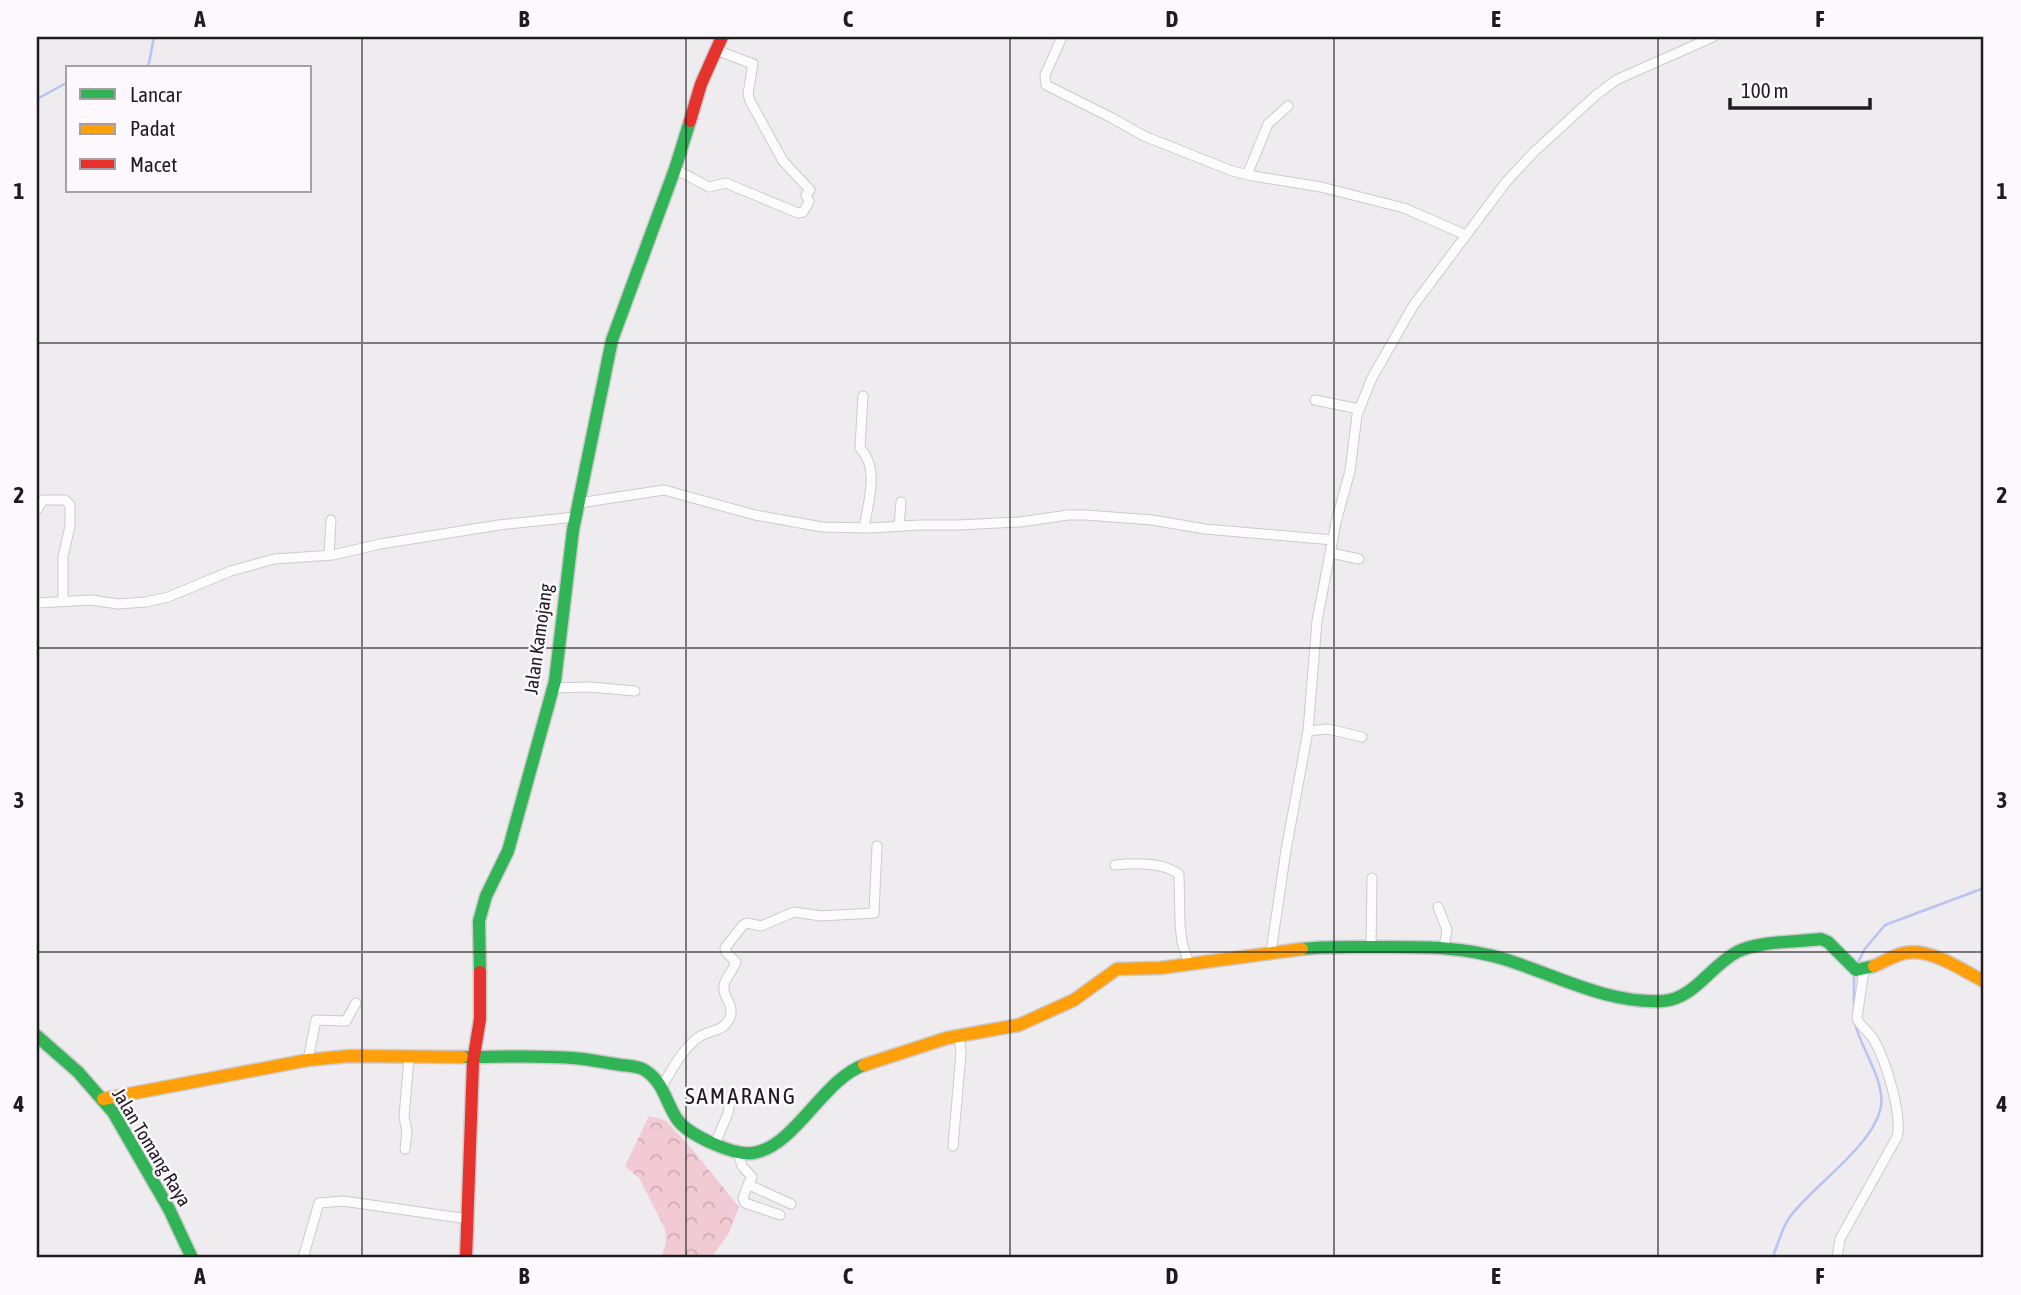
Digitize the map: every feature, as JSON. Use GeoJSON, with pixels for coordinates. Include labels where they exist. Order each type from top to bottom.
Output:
{"type":"FeatureCollection","features":[{"type":"Feature","properties":{"kind":"street","name":"Jalan Kamojang"},"geometry":{"type":"LineString","coordinates":[[467,1258],[473,1057],[479,1027],[480,921],[486,896],[508,851],[553,688],[575,517],[612,340],[676,169],[697,95],[722,37]]}},
{"type":"Feature","properties":{"kind":"street"},"geometry":{"type":"LineString","coordinates":[[1062,37],[1045,78],[1048,87],[1144,136],[1247,175],[1321,187],[1404,208],[1466,235]]}},
{"type":"Feature","properties":{"kind":"street"},"geometry":{"type":"LineString","coordinates":[[1270,952],[1308,731],[1317,621],[1350,471],[1359,409],[1372,378],[1413,306],[1506,181],[1534,152],[1616,80],[1713,37]]}},
{"type":"Feature","properties":{"kind":"street"},"geometry":{"type":"LineString","coordinates":[[676,169],[709,187],[726,183],[798,213],[803,212],[809,202],[806,195],[810,190],[783,161],[748,97],[752,63],[716,50]]}},
{"type":"Feature","properties":{"kind":"street"},"geometry":{"type":"LineString","coordinates":[[1247,175],[1268,124],[1288,106]]}},
{"type":"Feature","properties":{"kind":"street"},"geometry":{"type":"LineString","coordinates":[[863,396],[860,448],[866,454],[872,469],[864,528]]}},
{"type":"Feature","properties":{"kind":"street"},"geometry":{"type":"LineString","coordinates":[[1315,400],[1359,409]]}},
{"type":"Feature","properties":{"kind":"street"},"geometry":{"type":"LineString","coordinates":[[579,503],[651,491],[673,491],[739,511],[822,527],[1020,522],[1086,515],[1152,520],[1218,531],[1333,540]]}},
{"type":"Feature","properties":{"kind":"street"},"geometry":{"type":"LineString","coordinates":[[37,510],[43,500],[65,500],[70,505],[70,526],[63,557],[63,601]]}},
{"type":"Feature","properties":{"kind":"street"},"geometry":{"type":"LineString","coordinates":[[899,526],[901,502]]}},
{"type":"Feature","properties":{"kind":"street"},"geometry":{"type":"LineString","coordinates":[[37,603],[91,600],[118,604],[146,602],[168,597],[231,572],[274,559],[329,555],[499,525],[575,517]]}},
{"type":"Feature","properties":{"kind":"street"},"geometry":{"type":"LineString","coordinates":[[329,555],[331,520]]}},
{"type":"Feature","properties":{"kind":"street"},"geometry":{"type":"LineString","coordinates":[[1331,552],[1359,559]]}},
{"type":"Feature","properties":{"kind":"street"},"geometry":{"type":"LineString","coordinates":[[553,688],[590,687],[635,691]]}},
{"type":"Feature","properties":{"kind":"street"},"geometry":{"type":"LineString","coordinates":[[1308,731],[1328,729],[1362,737]]}},
{"type":"Feature","properties":{"kind":"street"},"geometry":{"type":"LineString","coordinates":[[662,1086],[689,1047],[702,1035],[718,1031],[729,1020],[731,1003],[724,985],[736,962],[726,953],[725,948],[743,925],[746,923],[761,926],[794,912],[821,916],[874,914],[877,846]]}},
{"type":"Feature","properties":{"kind":"street"},"geometry":{"type":"LineString","coordinates":[[1115,865],[1158,866],[1170,868],[1179,874],[1180,924],[1189,964]]}},
{"type":"Feature","properties":{"kind":"street"},"geometry":{"type":"LineString","coordinates":[[1371,947],[1372,878]]}},
{"type":"Feature","properties":{"kind":"street"},"geometry":{"type":"LineString","coordinates":[[1437,907],[1447,930],[1444,947]]}},
{"type":"Feature","properties":{"kind":"street"},"geometry":{"type":"LineString","coordinates":[[103,1099],[307,1060],[349,1056],[573,1058],[631,1066],[650,1072],[662,1086],[680,1124],[738,1153],[759,1152],[784,1137],[856,1068],[959,1035],[1019,1025],[1086,992],[1114,970],[1189,964],[1316,947],[1444,947],[1502,958],[1599,993],[1654,1001],[1686,995],[1734,953],[1748,948],[1821,939],[1826,940],[1860,970]]}},
{"type":"Feature","properties":{"kind":"street"},"geometry":{"type":"LineString","coordinates":[[1860,970],[1896,955],[1915,952],[1931,956],[1984,981]]}},
{"type":"Feature","properties":{"kind":"street"},"geometry":{"type":"LineString","coordinates":[[1837,1258],[1840,1239],[1899,1128],[1890,1084],[1874,1039],[1859,1024],[1857,1018],[1860,970]]}},
{"type":"Feature","properties":{"kind":"street"},"geometry":{"type":"LineString","coordinates":[[307,1060],[316,1020],[346,1021],[356,1003]]}},
{"type":"Feature","properties":{"kind":"street"},"geometry":{"type":"LineString","coordinates":[[953,1146],[961,1053],[959,1035]]}},
{"type":"Feature","properties":{"kind":"street","name":"Jalan Tomang Raya"},"geometry":{"type":"LineString","coordinates":[[37,1037],[78,1072],[103,1099],[169,1209],[191,1258]]}},
{"type":"Feature","properties":{"kind":"street"},"geometry":{"type":"LineString","coordinates":[[405,1149],[407,1128],[404,1117],[409,1057]]}},
{"type":"Feature","properties":{"kind":"street"},"geometry":{"type":"LineString","coordinates":[[716,1144],[730,1102]]}},
{"type":"Feature","properties":{"kind":"street"},"geometry":{"type":"LineString","coordinates":[[738,1153],[742,1166],[752,1177],[743,1198],[744,1203],[780,1215]]}},
{"type":"Feature","properties":{"kind":"street"},"geometry":{"type":"LineString","coordinates":[[749,1182],[792,1204]]}},
{"type":"Feature","properties":{"kind":"street"},"geometry":{"type":"LineString","coordinates":[[303,1258],[319,1203],[344,1201],[468,1219]]}},
{"type":"Feature","properties":{"kind":"green space"},"geometry":{"type":"Polygon","coordinates":[[[649,1116],[665,1120],[739,1207],[729,1233],[711,1258],[661,1258],[666,1243],[665,1229],[639,1178],[625,1166],[649,1116]]]}},
{"type":"Feature","properties":{"kind":"waterway"},"geometry":{"type":"LineString","coordinates":[[148,66],[154,37]]}},
{"type":"Feature","properties":{"kind":"waterway"},"geometry":{"type":"LineString","coordinates":[[37,99],[66,83]]}},
{"type":"Feature","properties":{"kind":"waterway"},"geometry":{"type":"LineString","coordinates":[[1857,965],[1864,950],[1885,925],[1984,888]]}},
{"type":"Feature","properties":{"kind":"waterway"},"geometry":{"type":"LineString","coordinates":[[1854,975],[1854,1014]]}},
{"type":"Feature","properties":{"kind":"waterway"},"geometry":{"type":"LineString","coordinates":[[1775,1258],[1774,1253],[1789,1218],[1855,1150],[1876,1121],[1881,1106],[1879,1086],[1855,1024]]}},
{"type":"Feature","properties":{"kind":"traffic: fast"},"geometry":{"type":"LineString","coordinates":[[480,972],[479,921],[486,896],[508,851],[555,681],[573,530],[612,340],[690,121]]}},
{"type":"Feature","properties":{"kind":"traffic: fast"},"geometry":{"type":"LineString","coordinates":[[1302,949],[1409,947],[1472,952],[1504,959],[1602,993],[1642,1001],[1674,999],[1693,988],[1737,952],[1766,944],[1821,939],[1828,942],[1856,970],[1874,966]]}},
{"type":"Feature","properties":{"kind":"traffic: fast"},"geometry":{"type":"LineString","coordinates":[[37,1036],[78,1072],[113,1112],[169,1209],[192,1258]]}},
{"type":"Feature","properties":{"kind":"traffic: fast"},"geometry":{"type":"LineString","coordinates":[[462,1057],[559,1057],[641,1068],[657,1081],[673,1113],[683,1125],[712,1143],[745,1153],[768,1148],[782,1139],[835,1084],[864,1065]]}},
{"type":"Feature","properties":{"kind":"traffic: slow"},"geometry":{"type":"LineString","coordinates":[[864,1065],[947,1038],[1019,1025],[1074,1000],[1117,969],[1160,968],[1302,949]]}},
{"type":"Feature","properties":{"kind":"traffic: slow"},"geometry":{"type":"LineString","coordinates":[[1874,966],[1901,954],[1915,952],[1946,961],[1984,981]]}},
{"type":"Feature","properties":{"kind":"traffic: slow"},"geometry":{"type":"LineString","coordinates":[[103,1099],[308,1060],[349,1056],[462,1057]]}},
{"type":"Feature","properties":{"kind":"traffic: jam"},"geometry":{"type":"LineString","coordinates":[[690,121],[701,84],[722,37]]}},
{"type":"Feature","properties":{"kind":"traffic: jam"},"geometry":{"type":"LineString","coordinates":[[466,1258],[473,1062],[480,1019],[480,972]]}},
{"type":"Feature","properties":{"kind":"district","name":"SAMARANG"},"geometry":{"type":"Point","coordinates":[741,1096]}}]}
